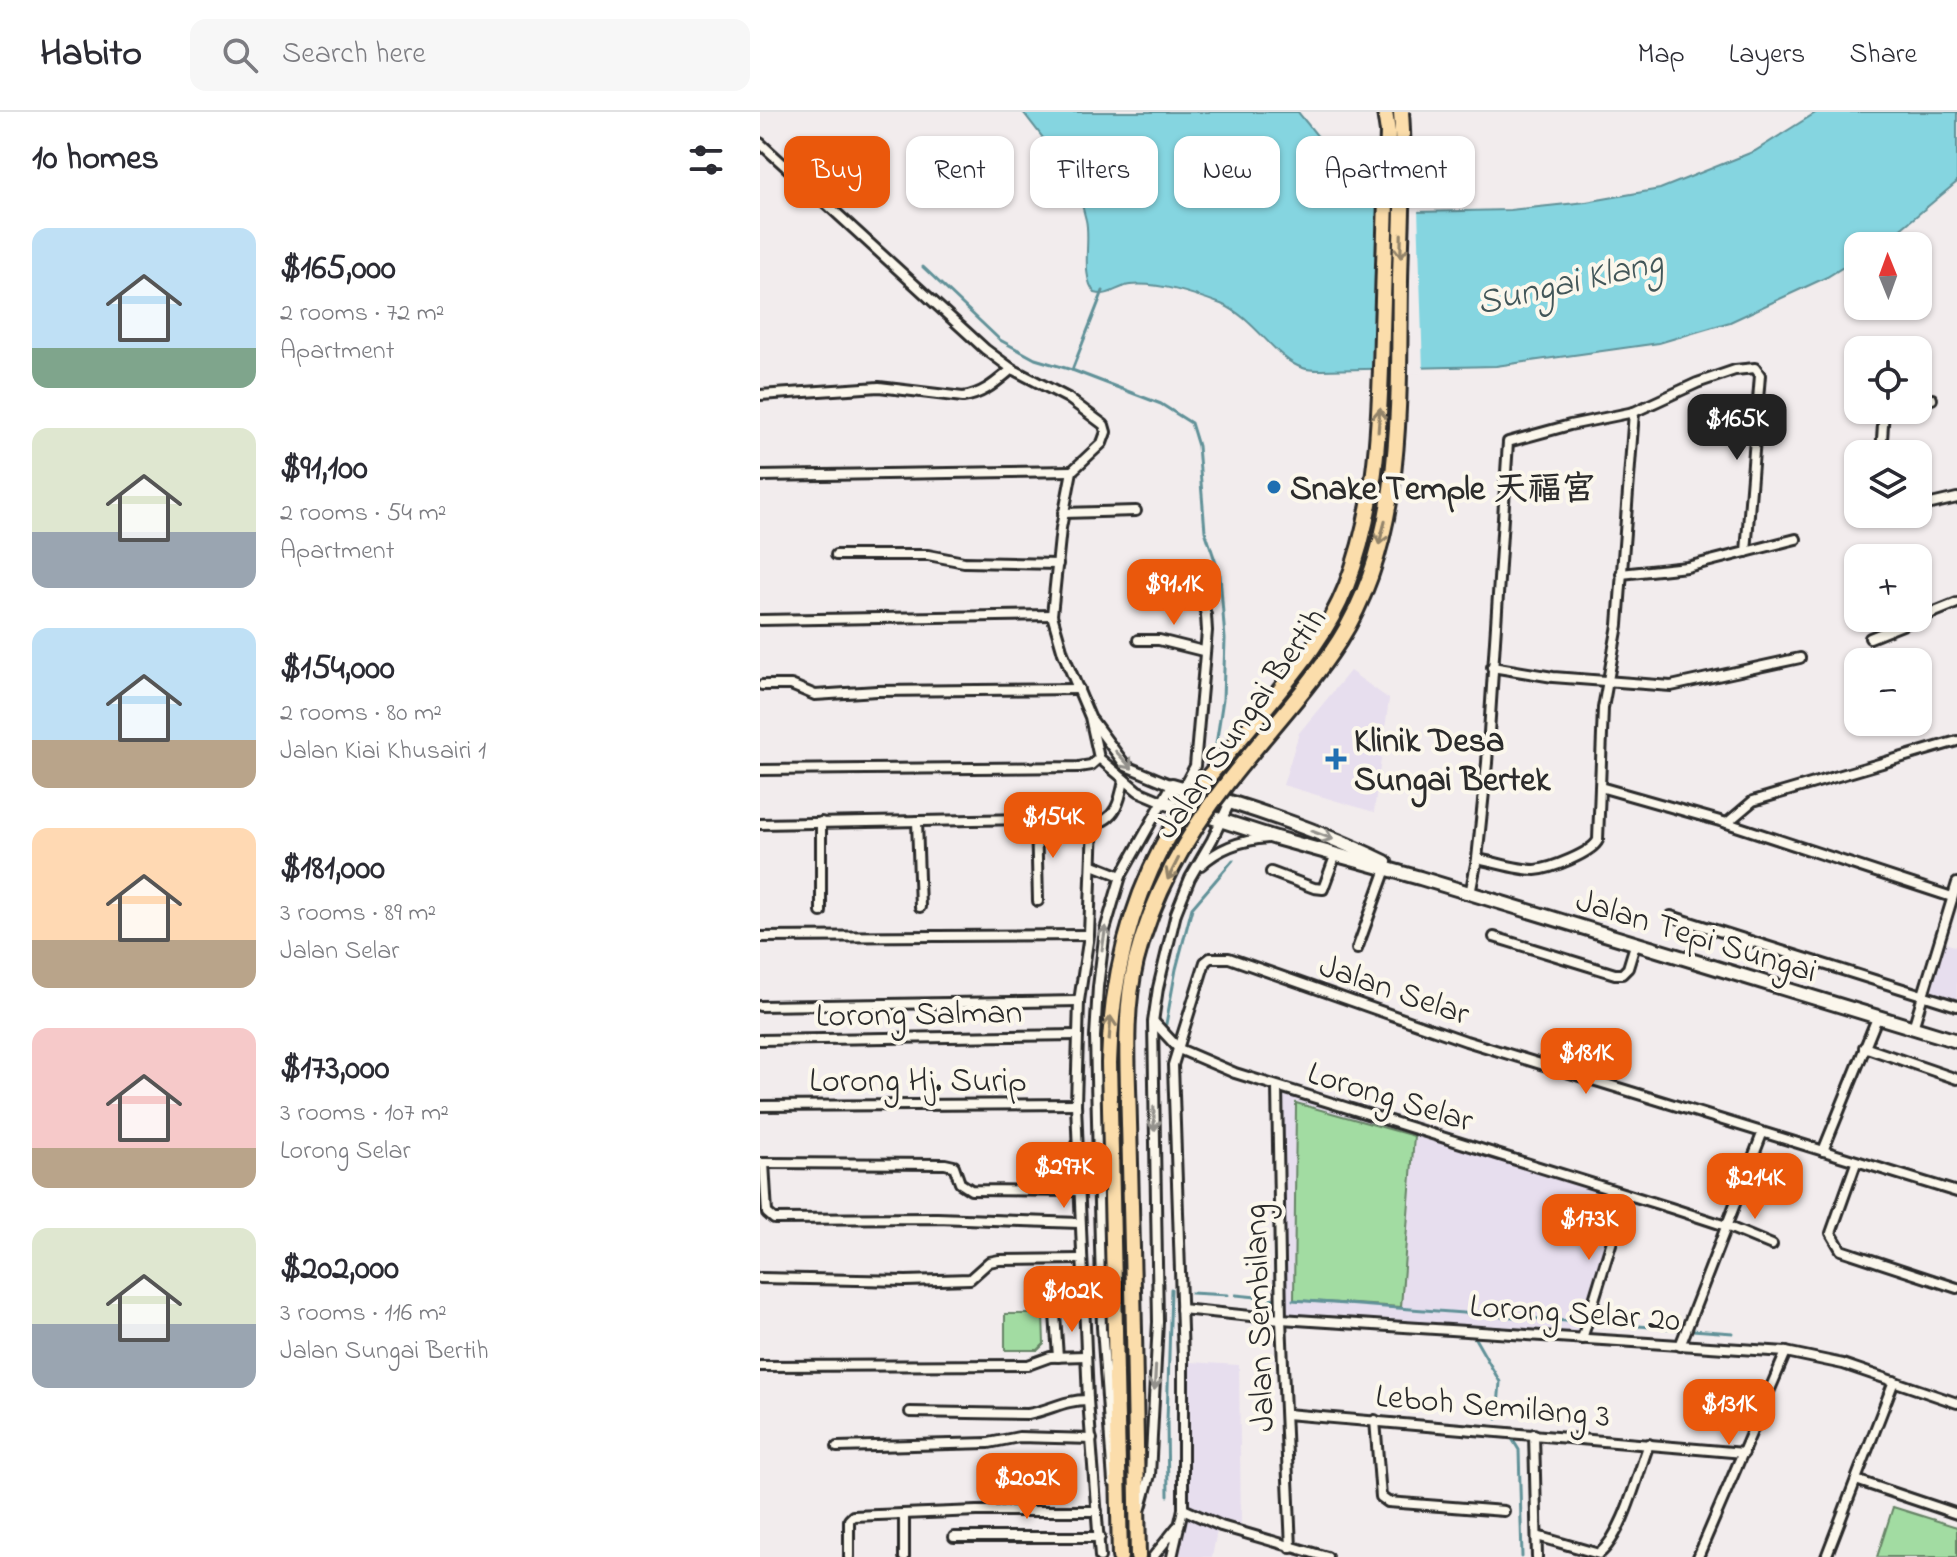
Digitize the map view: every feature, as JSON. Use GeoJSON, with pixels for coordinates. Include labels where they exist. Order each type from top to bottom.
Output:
{"type":"FeatureCollection","features":[{"type":"Feature","properties":{"kind":"main road","name":"Jalan Sungai Bertih"},"geometry":{"type":"LineString","coordinates":[[1120,1557],[1109,1063],[1110,1025],[1121,956],[1136,905],[1159,852],[1196,795],[1325,630],[1346,589],[1364,530],[1375,475],[1380,416],[1388,132],[1385,112]]}},
{"type":"Feature","properties":{"kind":"main road","name":"Jalan Sungai Bertih"},"geometry":{"type":"LineString","coordinates":[[1138,1557],[1127,1026],[1137,960],[1152,910],[1196,826],[1226,783],[1309,684],[1341,638],[1365,589],[1384,530],[1394,477],[1398,414],[1401,112]]}},
{"type":"Feature","properties":{"kind":"main road","name":"Jalan Tepi Sungai"},"geometry":{"type":"LineString","coordinates":[[1178,786],[1329,837],[1420,878]]}},
{"type":"Feature","properties":{"kind":"main road","name":"Jalan Tepi Sungai"},"geometry":{"type":"LineString","coordinates":[[1164,802],[1957,1041]]}},
{"type":"Feature","properties":{"kind":"street"},"geometry":{"type":"LineString","coordinates":[[760,143],[985,349],[1012,369],[1068,398],[1104,425],[1106,432],[1102,443],[1072,471],[1063,513],[1052,615],[1063,653],[1090,717],[1099,758],[1138,791],[1164,802]]}},
{"type":"Feature","properties":{"kind":"street"},"geometry":{"type":"LineString","coordinates":[[1470,894],[1477,859],[1487,763],[1508,442],[1634,412],[1697,383],[1735,370],[1755,368],[1759,371],[1746,552]]}},
{"type":"Feature","properties":{"kind":"street"},"geometry":{"type":"LineString","coordinates":[[760,395],[879,387],[963,397],[988,389],[1012,369]]}},
{"type":"Feature","properties":{"kind":"street"},"geometry":{"type":"LineString","coordinates":[[1477,859],[1533,870],[1585,853],[1594,848],[1598,840],[1603,708],[1610,683],[1618,625],[1634,412]]}},
{"type":"Feature","properties":{"kind":"street"},"geometry":{"type":"LineString","coordinates":[[760,476],[1072,471]]}},
{"type":"Feature","properties":{"kind":"street"},"geometry":{"type":"LineString","coordinates":[[1932,504],[1957,498]]}},
{"type":"Feature","properties":{"kind":"street"},"geometry":{"type":"LineString","coordinates":[[1063,513],[1136,511]]}},
{"type":"Feature","properties":{"kind":"street"},"geometry":{"type":"LineString","coordinates":[[1621,574],[1687,567],[1796,539]]}},
{"type":"Feature","properties":{"kind":"street"},"geometry":{"type":"LineString","coordinates":[[836,555],[928,555],[964,562],[1058,564]]}},
{"type":"Feature","properties":{"kind":"street"},"geometry":{"type":"LineString","coordinates":[[1120,1518],[1111,1473],[1102,1327],[1095,1037],[1105,930],[1121,876],[1164,802],[1195,766],[1206,615],[1201,597]]}},
{"type":"Feature","properties":{"kind":"street"},"geometry":{"type":"LineString","coordinates":[[1870,638],[1957,603]]}},
{"type":"Feature","properties":{"kind":"street"},"geometry":{"type":"LineString","coordinates":[[760,620],[1052,615]]}},
{"type":"Feature","properties":{"kind":"street"},"geometry":{"type":"LineString","coordinates":[[1138,640],[1159,640],[1203,651]]}},
{"type":"Feature","properties":{"kind":"street"},"geometry":{"type":"LineString","coordinates":[[1492,667],[1553,677],[1671,686],[1800,658]]}},
{"type":"Feature","properties":{"kind":"street"},"geometry":{"type":"LineString","coordinates":[[762,685],[794,685],[815,695],[877,691],[1079,689]]}},
{"type":"Feature","properties":{"kind":"street"},"geometry":{"type":"LineString","coordinates":[[1090,717],[1126,766],[1178,786]]}},
{"type":"Feature","properties":{"kind":"street"},"geometry":{"type":"LineString","coordinates":[[1727,823],[1748,803],[1957,741]]}},
{"type":"Feature","properties":{"kind":"street"},"geometry":{"type":"LineString","coordinates":[[760,770],[1079,767],[1091,765],[1099,758]]}},
{"type":"Feature","properties":{"kind":"street"},"geometry":{"type":"LineString","coordinates":[[760,824],[1076,818],[1093,824],[1105,822],[1116,808],[1124,780]]}},
{"type":"Feature","properties":{"kind":"street"},"geometry":{"type":"LineString","coordinates":[[1600,787],[1727,823],[1952,897]]}},
{"type":"Feature","properties":{"kind":"street"},"geometry":{"type":"LineString","coordinates":[[1138,1518],[1150,1475],[1158,1322],[1153,1022],[1166,947],[1190,878],[1230,802]]}},
{"type":"Feature","properties":{"kind":"street"},"geometry":{"type":"LineString","coordinates":[[1036,818],[1038,901]]}},
{"type":"Feature","properties":{"kind":"street"},"geometry":{"type":"LineString","coordinates":[[917,821],[920,907]]}},
{"type":"Feature","properties":{"kind":"street"},"geometry":{"type":"LineString","coordinates":[[821,822],[821,912]]}},
{"type":"Feature","properties":{"kind":"street"},"geometry":{"type":"LineString","coordinates":[[1093,824],[1089,935],[1079,1001],[1076,1104],[1088,1400],[1100,1557]]}},
{"type":"Feature","properties":{"kind":"street"},"geometry":{"type":"LineString","coordinates":[[1190,878],[1211,855],[1226,847],[1249,840],[1276,838]]}},
{"type":"Feature","properties":{"kind":"street"},"geometry":{"type":"LineString","coordinates":[[1271,872],[1323,889],[1336,854]]}},
{"type":"Feature","properties":{"kind":"street"},"geometry":{"type":"LineString","coordinates":[[1093,865],[1121,876]]}},
{"type":"Feature","properties":{"kind":"street"},"geometry":{"type":"LineString","coordinates":[[1357,949],[1386,869]]}},
{"type":"Feature","properties":{"kind":"street"},"geometry":{"type":"LineString","coordinates":[[1913,1028],[1957,883]]}},
{"type":"Feature","properties":{"kind":"street","name":"Jalan Tepi Sungai"},"geometry":{"type":"LineString","coordinates":[[1671,916],[1957,1006]]}},
{"type":"Feature","properties":{"kind":"street"},"geometry":{"type":"LineString","coordinates":[[760,937],[1089,935]]}},
{"type":"Feature","properties":{"kind":"street"},"geometry":{"type":"LineString","coordinates":[[1494,937],[1615,974],[1622,974],[1628,968],[1635,945]]}},
{"type":"Feature","properties":{"kind":"street","name":"Jalan Selar"},"geometry":{"type":"LineString","coordinates":[[1179,1049],[1205,962],[1210,958],[1229,958],[1466,1041],[1957,1192]]}},
{"type":"Feature","properties":{"kind":"street"},"geometry":{"type":"LineString","coordinates":[[760,1006],[1079,1001]]}},
{"type":"Feature","properties":{"kind":"street"},"geometry":{"type":"LineString","coordinates":[[1823,1151],[1877,1018]]}},
{"type":"Feature","properties":{"kind":"street","name":"Lorong Selar"},"geometry":{"type":"LineString","coordinates":[[1153,1022],[1179,1049],[1235,1073],[1726,1226],[1772,1245]]}},
{"type":"Feature","properties":{"kind":"street","name":"Lorong Salman"},"geometry":{"type":"LineString","coordinates":[[760,1040],[1078,1035]]}},
{"type":"Feature","properties":{"kind":"street"},"geometry":{"type":"LineString","coordinates":[[1864,1047],[1957,1079]]}},
{"type":"Feature","properties":{"kind":"street"},"geometry":{"type":"LineString","coordinates":[[1172,1557],[1183,1509],[1181,1309],[1173,1065],[1179,1049]]}},
{"type":"Feature","properties":{"kind":"street","name":"Jalan Sembilang"},"geometry":{"type":"LineString","coordinates":[[1277,1087],[1281,1319],[1291,1548]]}},
{"type":"Feature","properties":{"kind":"street","name":"Lorong Hj. Surip"},"geometry":{"type":"LineString","coordinates":[[760,1106],[1076,1104]]}},
{"type":"Feature","properties":{"kind":"street"},"geometry":{"type":"LineString","coordinates":[[1680,1346],[1762,1134]]}},
{"type":"Feature","properties":{"kind":"street"},"geometry":{"type":"LineString","coordinates":[[1080,1191],[971,1190],[960,1183],[954,1166],[945,1164],[762,1163],[767,1213],[774,1219],[937,1218],[1080,1223]]}},
{"type":"Feature","properties":{"kind":"street"},"geometry":{"type":"LineString","coordinates":[[1856,1163],[1831,1233],[1841,1250],[1957,1288]]}},
{"type":"Feature","properties":{"kind":"street"},"geometry":{"type":"LineString","coordinates":[[1582,1339],[1626,1195]]}},
{"type":"Feature","properties":{"kind":"street"},"geometry":{"type":"LineString","coordinates":[[760,1278],[970,1279],[989,1262],[999,1260],[1081,1259]]}},
{"type":"Feature","properties":{"kind":"street","name":"Lorong Selar 20"},"geometry":{"type":"LineString","coordinates":[[1181,1309],[1281,1319],[1786,1352],[1843,1364],[1957,1403]]}},
{"type":"Feature","properties":{"kind":"street"},"geometry":{"type":"LineString","coordinates":[[1055,1314],[1058,1357]]}},
{"type":"Feature","properties":{"kind":"street"},"geometry":{"type":"LineString","coordinates":[[1700,1557],[1786,1352]]}},
{"type":"Feature","properties":{"kind":"street"},"geometry":{"type":"LineString","coordinates":[[760,1366],[1028,1365],[1058,1357],[1086,1356]]}},
{"type":"Feature","properties":{"kind":"street"},"geometry":{"type":"LineString","coordinates":[[1826,1557],[1894,1381]]}},
{"type":"Feature","properties":{"kind":"street"},"geometry":{"type":"LineString","coordinates":[[910,1412],[1028,1414],[1060,1403],[1088,1400]]}},
{"type":"Feature","properties":{"kind":"street","name":"Leboh Semilang 3"},"geometry":{"type":"LineString","coordinates":[[1286,1414],[1744,1453]]}},
{"type":"Feature","properties":{"kind":"street"},"geometry":{"type":"LineString","coordinates":[[1375,1420],[1378,1487],[1381,1497],[1388,1502],[1504,1511]]}},
{"type":"Feature","properties":{"kind":"street"},"geometry":{"type":"LineString","coordinates":[[1534,1434],[1537,1557]]}},
{"type":"Feature","properties":{"kind":"street"},"geometry":{"type":"LineString","coordinates":[[837,1447],[989,1443],[1019,1437],[1092,1439]]}},
{"type":"Feature","properties":{"kind":"street"},"geometry":{"type":"LineString","coordinates":[[1537,1536],[1599,1554],[1618,1531],[1649,1444]]}},
{"type":"Feature","properties":{"kind":"street"},"geometry":{"type":"LineString","coordinates":[[1856,1480],[1957,1514]]}},
{"type":"Feature","properties":{"kind":"street"},"geometry":{"type":"LineString","coordinates":[[1183,1509],[1221,1526],[1327,1557]]}},
{"type":"Feature","properties":{"kind":"street"},"geometry":{"type":"LineString","coordinates":[[849,1557],[849,1520],[853,1516],[977,1511],[1097,1511]]}},
{"type":"Feature","properties":{"kind":"street"},"geometry":{"type":"LineString","coordinates":[[904,1515],[904,1557]]}},
{"type":"Feature","properties":{"kind":"street"},"geometry":{"type":"LineString","coordinates":[[1153,1557],[1178,1526]]}},
{"type":"Feature","properties":{"kind":"street"},"geometry":{"type":"LineString","coordinates":[[954,1537],[1100,1537]]}},
{"type":"Feature","properties":{"kind":"shaded area","name":"Klinik Desa Sungai Bertek"},"geometry":{"type":"Polygon","coordinates":[[[1350,671],[1389,699],[1374,812],[1283,785],[1299,733],[1350,671]]]}},
{"type":"Feature","properties":{"kind":"shaded area"},"geometry":{"type":"Polygon","coordinates":[[[1942,942],[1957,947],[1957,1002],[1927,991],[1942,942]]]}},
{"type":"Feature","properties":{"kind":"shaded area"},"geometry":{"type":"Polygon","coordinates":[[[1282,1087],[1625,1193],[1581,1334],[1285,1316],[1282,1087]]]}},
{"type":"Feature","properties":{"kind":"shaded area"},"geometry":{"type":"Polygon","coordinates":[[[1190,1362],[1239,1365],[1241,1527],[1219,1520],[1212,1557],[1178,1557],[1190,1504],[1190,1362]]]}},
{"type":"Feature","properties":{"kind":"green space"},"geometry":{"type":"Polygon","coordinates":[[[1296,1103],[1414,1136],[1401,1307],[1294,1300],[1296,1103]]]}},
{"type":"Feature","properties":{"kind":"green space"},"geometry":{"type":"Polygon","coordinates":[[[1005,1314],[1043,1314],[1044,1344],[1038,1350],[1005,1350],[1005,1314]]]}},
{"type":"Feature","properties":{"kind":"green space"},"geometry":{"type":"Polygon","coordinates":[[[1893,1507],[1957,1527],[1957,1557],[1877,1557],[1893,1507]]]}},
{"type":"Feature","properties":{"kind":"water","name":"Sungai Klang"},"geometry":{"type":"Polygon","coordinates":[[[1023,112],[1298,112],[1317,136],[1296,136],[1296,208],[1400,208],[1414,212],[1510,210],[1586,202],[1660,189],[1755,151],[1817,112],[1957,112],[1957,182],[1897,232],[1844,232],[1844,267],[1827,277],[1730,322],[1659,343],[1496,366],[1312,370],[1293,364],[1244,318],[1211,300],[1153,285],[1130,285],[1105,294],[1095,293],[1088,277],[1087,228],[1083,208],[1158,208],[1158,136],[1042,136],[1023,112]]]}},
{"type":"Feature","properties":{"kind":"pier"},"geometry":{"type":"Polygon","coordinates":[[[1377,208],[1418,208],[1423,372],[1371,374],[1377,208]]]}},
{"type":"Feature","properties":{"kind":"waterway"},"geometry":{"type":"LineString","coordinates":[[923,267],[1000,340],[1035,359],[1072,370]]}},
{"type":"Feature","properties":{"kind":"waterway"},"geometry":{"type":"LineString","coordinates":[[1103,291],[1072,370],[1161,404],[1191,423],[1198,446],[1205,531],[1220,575],[1225,639],[1223,699],[1215,751]]}},
{"type":"Feature","properties":{"kind":"waterway"},"geometry":{"type":"LineString","coordinates":[[1166,1024],[1192,908],[1233,860]]}},
{"type":"Feature","properties":{"kind":"waterway"},"geometry":{"type":"LineString","coordinates":[[1168,1496],[1171,1289]]}},
{"type":"Feature","properties":{"kind":"waterway"},"geometry":{"type":"LineString","coordinates":[[1191,1293],[1228,1295]]}},
{"type":"Feature","properties":{"kind":"waterway"},"geometry":{"type":"LineString","coordinates":[[1236,1295],[1277,1299]]}},
{"type":"Feature","properties":{"kind":"waterway"},"geometry":{"type":"LineString","coordinates":[[1293,1300],[1579,1322]]}},
{"type":"Feature","properties":{"kind":"waterway"},"geometry":{"type":"LineString","coordinates":[[1589,1322],[1629,1325]]}},
{"type":"Feature","properties":{"kind":"waterway"},"geometry":{"type":"LineString","coordinates":[[1638,1326],[1678,1329]]}},
{"type":"Feature","properties":{"kind":"waterway"},"geometry":{"type":"LineString","coordinates":[[1692,1330],[1733,1333]]}},
{"type":"Feature","properties":{"kind":"waterway"},"geometry":{"type":"LineString","coordinates":[[1473,1335],[1500,1382],[1497,1419]]}},
{"type":"Feature","properties":{"kind":"waterway"},"geometry":{"type":"LineString","coordinates":[[1511,1437],[1519,1450],[1522,1557]]}},
{"type":"Feature","properties":{"kind":"place","name":"Snake Temple 天福宫"},"geometry":{"type":"Point","coordinates":[1274,487]}},
{"type":"Feature","properties":{"kind":"place","name":"Klinik Desa Sungai Bertek"},"geometry":{"type":"Point","coordinates":[1336,759]}}]}
